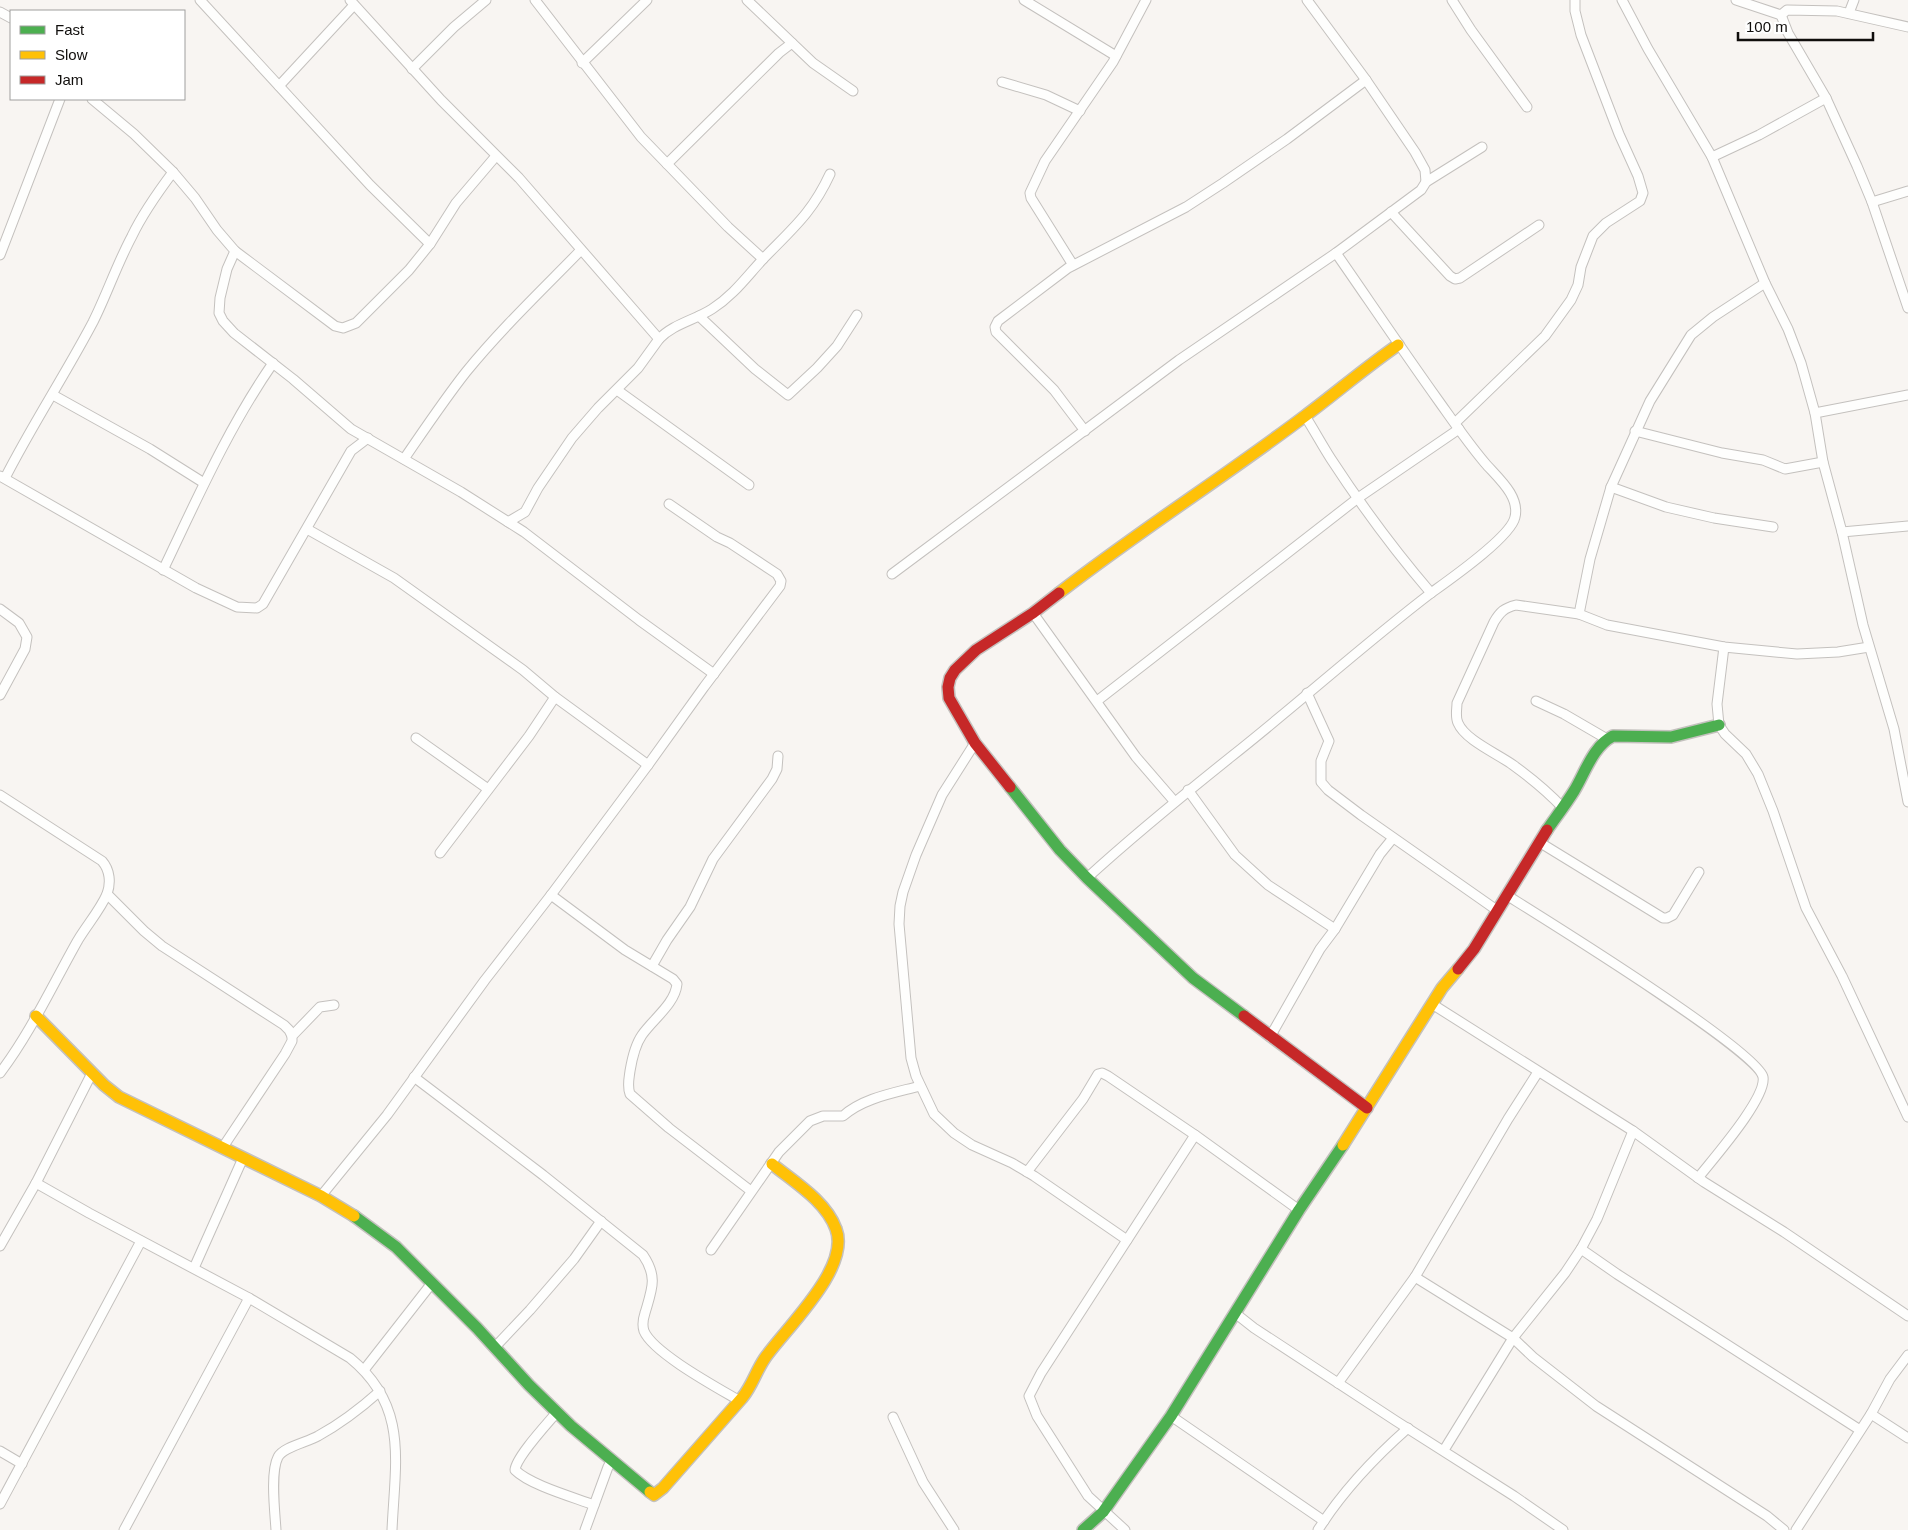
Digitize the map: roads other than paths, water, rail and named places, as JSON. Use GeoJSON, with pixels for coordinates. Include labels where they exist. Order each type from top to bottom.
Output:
{"type":"FeatureCollection","features":[{"type":"Feature","properties":{"kind":"street"},"geometry":{"type":"LineString","coordinates":[[200,0],[370,185],[430,244]]}},
{"type":"Feature","properties":{"kind":"street"},"geometry":{"type":"LineString","coordinates":[[412,69],[454,27],[486,0]]}},
{"type":"Feature","properties":{"kind":"street"},"geometry":{"type":"LineString","coordinates":[[535,0],[642,138],[728,227],[763,259]]}},
{"type":"Feature","properties":{"kind":"street"},"geometry":{"type":"LineString","coordinates":[[582,63],[647,0]]}},
{"type":"Feature","properties":{"kind":"street"},"geometry":{"type":"LineString","coordinates":[[747,0],[813,63],[853,92]]}},
{"type":"Feature","properties":{"kind":"street"},"geometry":{"type":"LineString","coordinates":[[1024,0],[1116,56]]}},
{"type":"Feature","properties":{"kind":"street"},"geometry":{"type":"LineString","coordinates":[[1073,266],[1031,198],[1030,193],[1045,161],[1116,56],[1146,0]]}},
{"type":"Feature","properties":{"kind":"street"},"geometry":{"type":"LineString","coordinates":[[1307,0],[1366,80],[1415,152],[1425,170],[1426,182]]}},
{"type":"Feature","properties":{"kind":"street"},"geometry":{"type":"LineString","coordinates":[[1452,0],[1471,30],[1527,107]]}},
{"type":"Feature","properties":{"kind":"street"},"geometry":{"type":"LineString","coordinates":[[1097,701],[1358,498],[1457,426],[1545,336],[1572,300],[1584,258],[1593,236],[1606,223],[1640,202],[1643,193],[1638,176],[1619,134],[1581,35],[1575,11],[1575,0]]}},
{"type":"Feature","properties":{"kind":"street"},"geometry":{"type":"LineString","coordinates":[[1622,0],[1648,50],[1712,157],[1765,283],[1788,329],[1801,363],[1816,413],[1823,462],[1869,646],[1894,729],[1908,802]]}},
{"type":"Feature","properties":{"kind":"street"},"geometry":{"type":"LineString","coordinates":[[1736,0],[1782,15]]}},
{"type":"Feature","properties":{"kind":"street"},"geometry":{"type":"LineString","coordinates":[[1849,13],[1854,0]]}},
{"type":"Feature","properties":{"kind":"street"},"geometry":{"type":"LineString","coordinates":[[278,86],[352,3],[412,69],[519,178],[659,339]]}},
{"type":"Feature","properties":{"kind":"street"},"geometry":{"type":"LineString","coordinates":[[1782,15],[1788,10],[1825,10],[1849,13],[1908,27]]}},
{"type":"Feature","properties":{"kind":"street"},"geometry":{"type":"LineString","coordinates":[[1782,15],[1788,33],[1826,98],[1843,132],[1872,202],[1908,308]]}},
{"type":"Feature","properties":{"kind":"street"},"geometry":{"type":"LineString","coordinates":[[667,164],[779,53],[792,43]]}},
{"type":"Feature","properties":{"kind":"street"},"geometry":{"type":"LineString","coordinates":[[1084,431],[1054,390],[996,332],[995,327],[998,322],[1073,266],[1194,202],[1287,140],[1366,80]]}},
{"type":"Feature","properties":{"kind":"street"},"geometry":{"type":"LineString","coordinates":[[1002,82],[1046,95],[1080,110]]}},
{"type":"Feature","properties":{"kind":"street"},"geometry":{"type":"LineString","coordinates":[[1712,157],[1759,135],[1826,98]]}},
{"type":"Feature","properties":{"kind":"street"},"geometry":{"type":"LineString","coordinates":[[0,255],[60,100]]}},
{"type":"Feature","properties":{"kind":"street"},"geometry":{"type":"LineString","coordinates":[[93,100],[140,140],[173,172],[217,230],[235,250],[297,295],[328,321],[343,328],[356,323],[409,270],[430,244],[456,203],[496,156]]}},
{"type":"Feature","properties":{"kind":"street"},"geometry":{"type":"LineString","coordinates":[[892,574],[1180,360],[1336,253],[1421,190],[1426,182],[1482,147]]}},
{"type":"Feature","properties":{"kind":"street"},"geometry":{"type":"LineString","coordinates":[[173,172],[156,195],[132,236],[97,313],[53,394],[2,477],[196,588],[237,607],[257,608],[263,604],[351,451],[368,438]]}},
{"type":"Feature","properties":{"kind":"street"},"geometry":{"type":"LineString","coordinates":[[524,532],[525,512],[538,488],[572,438],[598,408],[638,368],[659,339],[671,330],[711,310],[729,297],[763,259],[806,216],[822,192],[830,174]]}},
{"type":"Feature","properties":{"kind":"street"},"geometry":{"type":"LineString","coordinates":[[1872,202],[1908,191]]}},
{"type":"Feature","properties":{"kind":"street"},"geometry":{"type":"LineString","coordinates":[[1391,212],[1450,276],[1455,279],[1460,278],[1539,225]]}},
{"type":"Feature","properties":{"kind":"street"},"geometry":{"type":"LineString","coordinates":[[235,250],[226,269],[219,313],[223,321],[234,333],[273,363],[351,429],[461,492],[524,532],[639,620],[714,674]]}},
{"type":"Feature","properties":{"kind":"street"},"geometry":{"type":"LineString","coordinates":[[404,459],[467,371],[507,326],[581,250]]}},
{"type":"Feature","properties":{"kind":"street"},"geometry":{"type":"LineString","coordinates":[[1086,878],[1174,801],[1493,544],[1515,520],[1516,509],[1511,493],[1482,460],[1457,426],[1336,253]]}},
{"type":"Feature","properties":{"kind":"street"},"geometry":{"type":"LineString","coordinates":[[1579,614],[1590,559],[1612,487],[1635,431],[1650,401],[1692,335],[1713,317],[1765,283]]}},
{"type":"Feature","properties":{"kind":"street"},"geometry":{"type":"LineString","coordinates":[[698,316],[755,369],[788,395],[817,368],[836,346],[857,316]]}},
{"type":"Feature","properties":{"kind":"street"},"geometry":{"type":"LineString","coordinates":[[1367,1108],[1193,978],[1086,878],[1060,850],[975,743],[949,698],[948,687],[950,678],[955,670],[976,650],[1032,613],[1114,550],[1305,416],[1368,365],[1398,344]]}},
{"type":"Feature","properties":{"kind":"street"},"geometry":{"type":"LineString","coordinates":[[163,570],[204,483],[250,397],[273,363]]}},
{"type":"Feature","properties":{"kind":"street"},"geometry":{"type":"LineString","coordinates":[[616,390],[749,485]]}},
{"type":"Feature","properties":{"kind":"street"},"geometry":{"type":"LineString","coordinates":[[53,394],[150,449],[204,483]]}},
{"type":"Feature","properties":{"kind":"street"},"geometry":{"type":"LineString","coordinates":[[1816,413],[1908,395]]}},
{"type":"Feature","properties":{"kind":"street"},"geometry":{"type":"LineString","coordinates":[[1305,416],[1331,459],[1358,498],[1412,571],[1431,593]]}},
{"type":"Feature","properties":{"kind":"street"},"geometry":{"type":"LineString","coordinates":[[351,429],[351,451]]}},
{"type":"Feature","properties":{"kind":"street"},"geometry":{"type":"LineString","coordinates":[[1635,431],[1722,453],[1763,460],[1785,469],[1823,462]]}},
{"type":"Feature","properties":{"kind":"street"},"geometry":{"type":"LineString","coordinates":[[1612,487],[1666,507],[1714,518],[1772,527]]}},
{"type":"Feature","properties":{"kind":"street"},"geometry":{"type":"LineString","coordinates":[[321,1196],[364,1144],[714,674],[776,594],[781,581],[777,574],[730,543],[717,537],[669,504]]}},
{"type":"Feature","properties":{"kind":"street"},"geometry":{"type":"LineString","coordinates":[[508,522],[525,512]]}},
{"type":"Feature","properties":{"kind":"street"},"geometry":{"type":"LineString","coordinates":[[1842,532],[1908,526]]}},
{"type":"Feature","properties":{"kind":"street"},"geometry":{"type":"LineString","coordinates":[[306,529],[394,578],[523,670],[556,697],[648,765]]}},
{"type":"Feature","properties":{"kind":"street"},"geometry":{"type":"LineString","coordinates":[[1563,808],[1546,791],[1513,764],[1476,741],[1458,723],[1457,703],[1494,622],[1499,613],[1506,608],[1516,605],[1579,614],[1607,625],[1724,647],[1797,654],[1838,652],[1869,646]]}},
{"type":"Feature","properties":{"kind":"street"},"geometry":{"type":"LineString","coordinates":[[0,609],[20,623],[27,637],[25,649],[0,695]]}},
{"type":"Feature","properties":{"kind":"street"},"geometry":{"type":"LineString","coordinates":[[1032,613],[1136,757],[1174,801]]}},
{"type":"Feature","properties":{"kind":"street"},"geometry":{"type":"LineString","coordinates":[[1724,647],[1717,704],[1719,725],[1725,734],[1746,754],[1758,774],[1773,811],[1806,908],[1842,976],[1908,1117]]}},
{"type":"Feature","properties":{"kind":"street"},"geometry":{"type":"LineString","coordinates":[[1307,693],[1330,741],[1321,761],[1322,782],[1328,790],[1498,911]]}},
{"type":"Feature","properties":{"kind":"street"},"geometry":{"type":"LineString","coordinates":[[440,853],[556,697]]}},
{"type":"Feature","properties":{"kind":"street"},"geometry":{"type":"LineString","coordinates":[[1536,701],[1564,714],[1607,739]]}},
{"type":"Feature","properties":{"kind":"street"},"geometry":{"type":"LineString","coordinates":[[1083,1530],[1103,1512],[1171,1416],[1299,1210],[1367,1108],[1442,988],[1474,949],[1508,896],[1539,842],[1563,808],[1596,752],[1607,739],[1613,736],[1671,737],[1719,725]]}},
{"type":"Feature","properties":{"kind":"street"},"geometry":{"type":"LineString","coordinates":[[416,738],[488,790]]}},
{"type":"Feature","properties":{"kind":"street"},"geometry":{"type":"LineString","coordinates":[[975,743],[942,795],[916,855],[900,906],[899,924],[910,1058],[920,1086],[934,1114],[954,1132],[972,1145],[1027,1172],[1127,1240]]}},
{"type":"Feature","properties":{"kind":"street"},"geometry":{"type":"LineString","coordinates":[[652,966],[690,907],[713,859],[772,779],[777,769],[778,756]]}},
{"type":"Feature","properties":{"kind":"street"},"geometry":{"type":"LineString","coordinates":[[1188,790],[1235,855],[1268,886],[1335,929]]}},
{"type":"Feature","properties":{"kind":"street"},"geometry":{"type":"LineString","coordinates":[[0,795],[107,866],[109,884],[107,894],[80,937],[36,1016],[0,1073]]}},
{"type":"Feature","properties":{"kind":"street"},"geometry":{"type":"LineString","coordinates":[[1270,1037],[1320,949],[1335,929],[1380,854],[1393,838]]}},
{"type":"Feature","properties":{"kind":"street"},"geometry":{"type":"LineString","coordinates":[[1539,842],[1663,918],[1673,915],[1699,872]]}},
{"type":"Feature","properties":{"kind":"street"},"geometry":{"type":"LineString","coordinates":[[107,894],[162,946],[284,1025],[292,1036],[292,1041],[285,1054],[224,1147]]}},
{"type":"Feature","properties":{"kind":"street"},"geometry":{"type":"LineString","coordinates":[[551,895],[593,928],[672,979],[676,984],[676,990],[670,1002],[642,1036],[631,1066],[628,1083],[630,1094],[669,1128],[752,1191]]}},
{"type":"Feature","properties":{"kind":"street"},"geometry":{"type":"LineString","coordinates":[[1508,896],[1631,974],[1704,1024],[1749,1059],[1759,1070],[1763,1077],[1756,1102],[1698,1178]]}},
{"type":"Feature","properties":{"kind":"street"},"geometry":{"type":"LineString","coordinates":[[1432,1004],[1632,1131],[1698,1178],[1784,1232],[1908,1316]]}},
{"type":"Feature","properties":{"kind":"street"},"geometry":{"type":"LineString","coordinates":[[292,1036],[320,1007],[334,1006]]}},
{"type":"Feature","properties":{"kind":"street"},"geometry":{"type":"LineString","coordinates":[[36,1016],[92,1073],[119,1097],[321,1196],[356,1216],[384,1237],[432,1283],[495,1347],[529,1385],[571,1426],[651,1494],[657,1494],[740,1402],[751,1386],[766,1357],[822,1282],[833,1265],[838,1252],[839,1238],[833,1222],[813,1197],[772,1164]]}},
{"type":"Feature","properties":{"kind":"street"},"geometry":{"type":"LineString","coordinates":[[1338,1383],[1415,1277],[1508,1119],[1538,1072]]}},
{"type":"Feature","properties":{"kind":"street"},"geometry":{"type":"LineString","coordinates":[[0,1246],[36,1183],[92,1073]]}},
{"type":"Feature","properties":{"kind":"street"},"geometry":{"type":"LineString","coordinates":[[1027,1172],[1083,1099],[1098,1074],[1102,1073],[1195,1135],[1299,1210]]}},
{"type":"Feature","properties":{"kind":"street"},"geometry":{"type":"LineString","coordinates":[[414,1077],[632,1245],[649,1264],[653,1274],[654,1284],[643,1320],[644,1331],[649,1339],[665,1354],[740,1402]]}},
{"type":"Feature","properties":{"kind":"street"},"geometry":{"type":"LineString","coordinates":[[711,1250],[779,1152],[810,1121],[817,1117],[843,1116],[850,1109],[869,1101],[920,1086]]}},
{"type":"Feature","properties":{"kind":"street"},"geometry":{"type":"LineString","coordinates":[[1444,1450],[1513,1338],[1581,1249],[1597,1219],[1632,1131]]}},
{"type":"Feature","properties":{"kind":"street"},"geometry":{"type":"LineString","coordinates":[[1125,1530],[1103,1512],[1078,1482],[1037,1416],[1030,1396],[1031,1390],[1195,1135]]}},
{"type":"Feature","properties":{"kind":"street"},"geometry":{"type":"LineString","coordinates":[[194,1268],[243,1158]]}},
{"type":"Feature","properties":{"kind":"street"},"geometry":{"type":"LineString","coordinates":[[36,1183],[250,1298],[350,1358],[364,1370],[387,1405],[394,1428],[392,1530]]}},
{"type":"Feature","properties":{"kind":"street"},"geometry":{"type":"LineString","coordinates":[[495,1347],[574,1259],[601,1221]]}},
{"type":"Feature","properties":{"kind":"street"},"geometry":{"type":"LineString","coordinates":[[0,1504],[141,1241]]}},
{"type":"Feature","properties":{"kind":"street"},"geometry":{"type":"LineString","coordinates":[[1581,1249],[1860,1430]]}},
{"type":"Feature","properties":{"kind":"street"},"geometry":{"type":"LineString","coordinates":[[1415,1277],[1513,1338],[1533,1357],[1596,1406],[1767,1516],[1784,1530]]}},
{"type":"Feature","properties":{"kind":"street"},"geometry":{"type":"LineString","coordinates":[[364,1370],[432,1283]]}},
{"type":"Feature","properties":{"kind":"street"},"geometry":{"type":"LineString","coordinates":[[124,1530],[250,1298]]}},
{"type":"Feature","properties":{"kind":"street"},"geometry":{"type":"LineString","coordinates":[[1235,1313],[1254,1328],[1444,1450],[1563,1530]]}},
{"type":"Feature","properties":{"kind":"street"},"geometry":{"type":"LineString","coordinates":[[1796,1530],[1871,1414],[1890,1379],[1908,1355]]}},
{"type":"Feature","properties":{"kind":"street"},"geometry":{"type":"LineString","coordinates":[[276,1530],[274,1485],[278,1456],[318,1436],[347,1418],[380,1392]]}},
{"type":"Feature","properties":{"kind":"street"},"geometry":{"type":"LineString","coordinates":[[557,1412],[515,1464],[515,1470],[519,1474],[547,1488],[594,1505]]}},
{"type":"Feature","properties":{"kind":"street"},"geometry":{"type":"LineString","coordinates":[[1871,1414],[1908,1438]]}},
{"type":"Feature","properties":{"kind":"street"},"geometry":{"type":"LineString","coordinates":[[1171,1416],[1324,1521]]}},
{"type":"Feature","properties":{"kind":"street"},"geometry":{"type":"LineString","coordinates":[[892,1417],[923,1482],[954,1530]]}},
{"type":"Feature","properties":{"kind":"street"},"geometry":{"type":"LineString","coordinates":[[1318,1530],[1366,1470],[1408,1428]]}},
{"type":"Feature","properties":{"kind":"street"},"geometry":{"type":"LineString","coordinates":[[0,1451],[22,1464]]}},
{"type":"Feature","properties":{"kind":"street"},"geometry":{"type":"LineString","coordinates":[[585,1530],[612,1460]]}}]}
